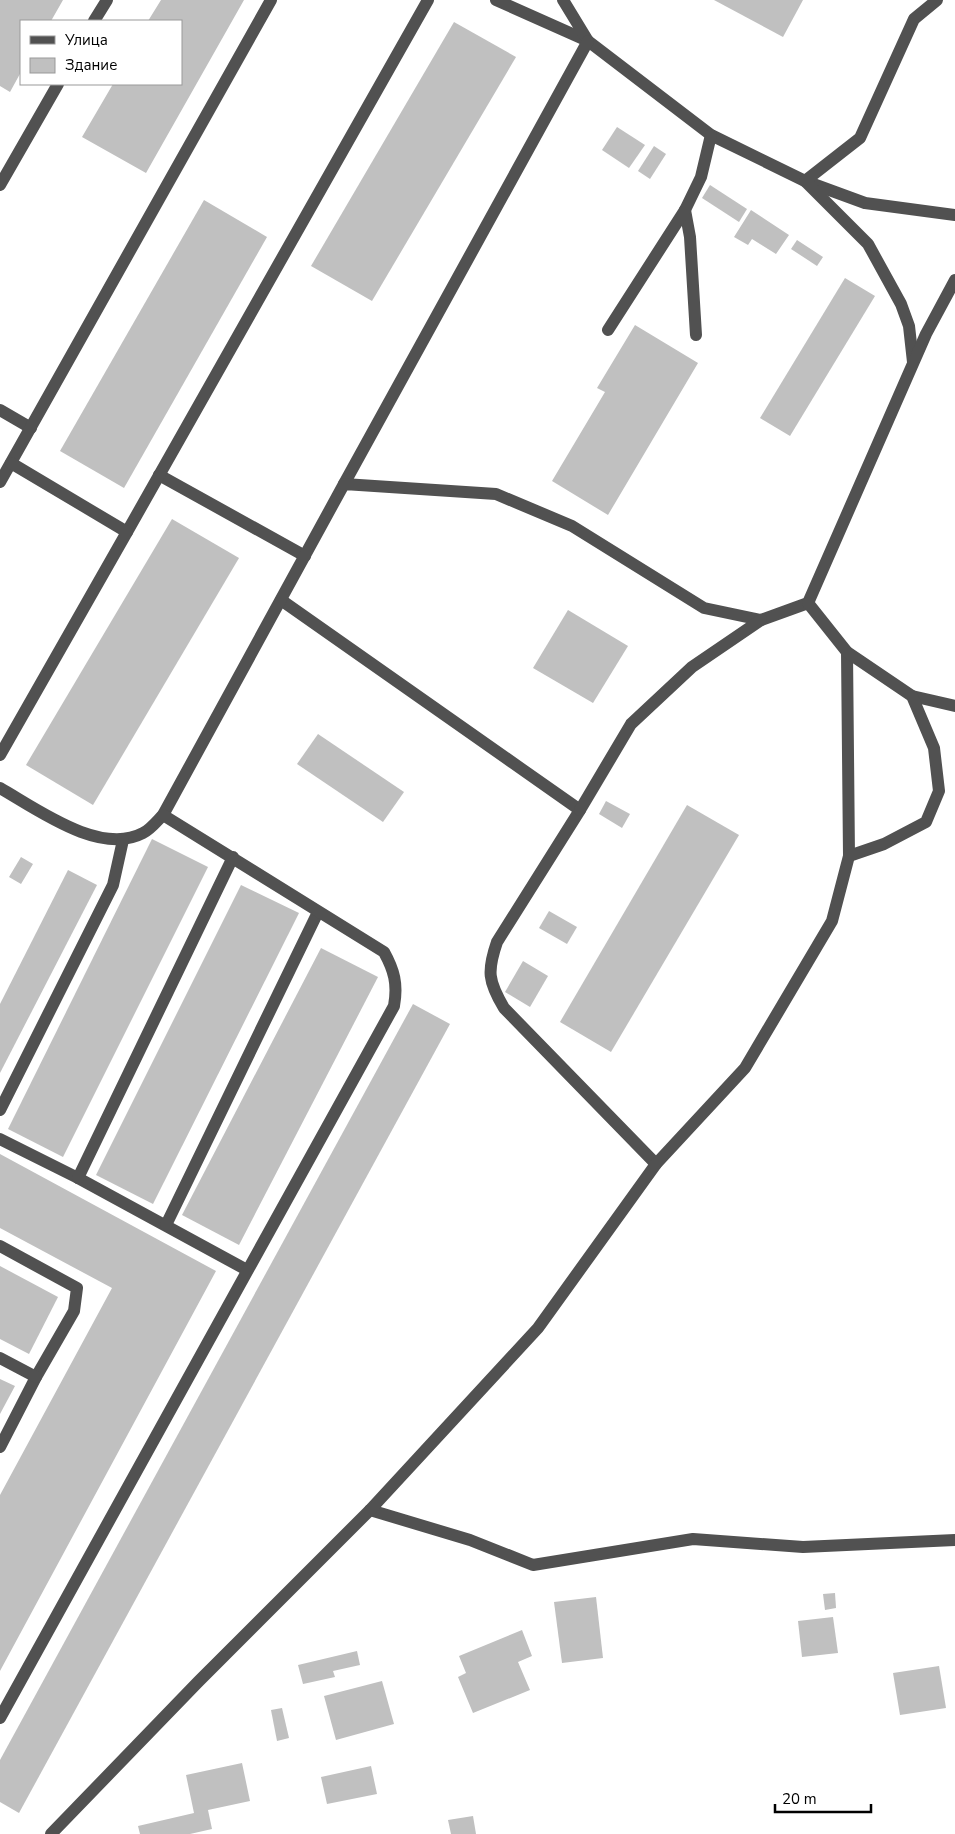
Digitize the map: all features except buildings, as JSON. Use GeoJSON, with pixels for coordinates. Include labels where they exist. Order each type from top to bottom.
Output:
{"type":"FeatureCollection","features":[{"type":"Feature","properties":{"kind":"street"},"geometry":{"type":"LineString","coordinates":[[95,20],[107,0]]}},
{"type":"Feature","properties":{"kind":"street"},"geometry":{"type":"LineString","coordinates":[[0,482],[271,0]]}},
{"type":"Feature","properties":{"kind":"street"},"geometry":{"type":"LineString","coordinates":[[0,755],[428,0]]}},
{"type":"Feature","properties":{"kind":"street"},"geometry":{"type":"LineString","coordinates":[[496,0],[588,41],[711,135],[805,181],[865,203],[955,215]]}},
{"type":"Feature","properties":{"kind":"street"},"geometry":{"type":"LineString","coordinates":[[563,0],[588,41]]}},
{"type":"Feature","properties":{"kind":"street"},"geometry":{"type":"LineString","coordinates":[[805,181],[860,138],[914,19],[937,0]]}},
{"type":"Feature","properties":{"kind":"street"},"geometry":{"type":"LineString","coordinates":[[0,788],[56,820],[100,839],[123,840],[144,833],[163,815],[588,41]]}},
{"type":"Feature","properties":{"kind":"street"},"geometry":{"type":"LineString","coordinates":[[0,185],[57,85]]}},
{"type":"Feature","properties":{"kind":"street"},"geometry":{"type":"LineString","coordinates":[[608,330],[685,210],[700,177],[711,135]]}},
{"type":"Feature","properties":{"kind":"street"},"geometry":{"type":"LineString","coordinates":[[805,181],[868,244],[901,304],[909,326],[913,363]]}},
{"type":"Feature","properties":{"kind":"street"},"geometry":{"type":"LineString","coordinates":[[685,210],[690,236],[696,335]]}},
{"type":"Feature","properties":{"kind":"street"},"geometry":{"type":"LineString","coordinates":[[656,1164],[504,1008],[492,987],[489,964],[497,942],[580,810],[631,724],[692,667],[761,620],[808,603],[913,363],[955,280]]}},
{"type":"Feature","properties":{"kind":"street"},"geometry":{"type":"LineString","coordinates":[[0,410],[31,428]]}},
{"type":"Feature","properties":{"kind":"street"},"geometry":{"type":"LineString","coordinates":[[11,464],[127,532]]}},
{"type":"Feature","properties":{"kind":"street"},"geometry":{"type":"LineString","coordinates":[[159,475],[305,556]]}},
{"type":"Feature","properties":{"kind":"street"},"geometry":{"type":"LineString","coordinates":[[344,484],[496,494],[572,526],[704,608],[761,620]]}},
{"type":"Feature","properties":{"kind":"street"},"geometry":{"type":"LineString","coordinates":[[281,600],[580,810]]}},
{"type":"Feature","properties":{"kind":"street"},"geometry":{"type":"LineString","coordinates":[[808,603],[846,652],[912,696],[955,706]]}},
{"type":"Feature","properties":{"kind":"street"},"geometry":{"type":"LineString","coordinates":[[51,1834],[198,1682],[370,1510],[538,1328],[656,1164],[745,1068],[832,920],[848,856],[846,652]]}},
{"type":"Feature","properties":{"kind":"street"},"geometry":{"type":"LineString","coordinates":[[848,856],[884,844],[926,822],[938,791],[934,748],[912,696]]}},
{"type":"Feature","properties":{"kind":"street"},"geometry":{"type":"LineString","coordinates":[[0,1718],[394,1006],[397,987],[392,966],[384,952],[163,815]]}},
{"type":"Feature","properties":{"kind":"street"},"geometry":{"type":"LineString","coordinates":[[0,1110],[113,885],[123,840]]}},
{"type":"Feature","properties":{"kind":"street"},"geometry":{"type":"LineString","coordinates":[[78,1178],[233,857]]}},
{"type":"Feature","properties":{"kind":"street"},"geometry":{"type":"LineString","coordinates":[[166,1225],[318,912]]}},
{"type":"Feature","properties":{"kind":"street"},"geometry":{"type":"LineString","coordinates":[[0,1139],[78,1178],[247,1270]]}},
{"type":"Feature","properties":{"kind":"street"},"geometry":{"type":"LineString","coordinates":[[0,1246],[57,1275],[77,1288],[74,1311],[36,1377],[0,1447]]}},
{"type":"Feature","properties":{"kind":"street"},"geometry":{"type":"LineString","coordinates":[[0,1358],[36,1377]]}},
{"type":"Feature","properties":{"kind":"street"},"geometry":{"type":"LineString","coordinates":[[370,1510],[470,1540],[532,1565],[693,1539],[804,1547],[955,1540]]}}]}
